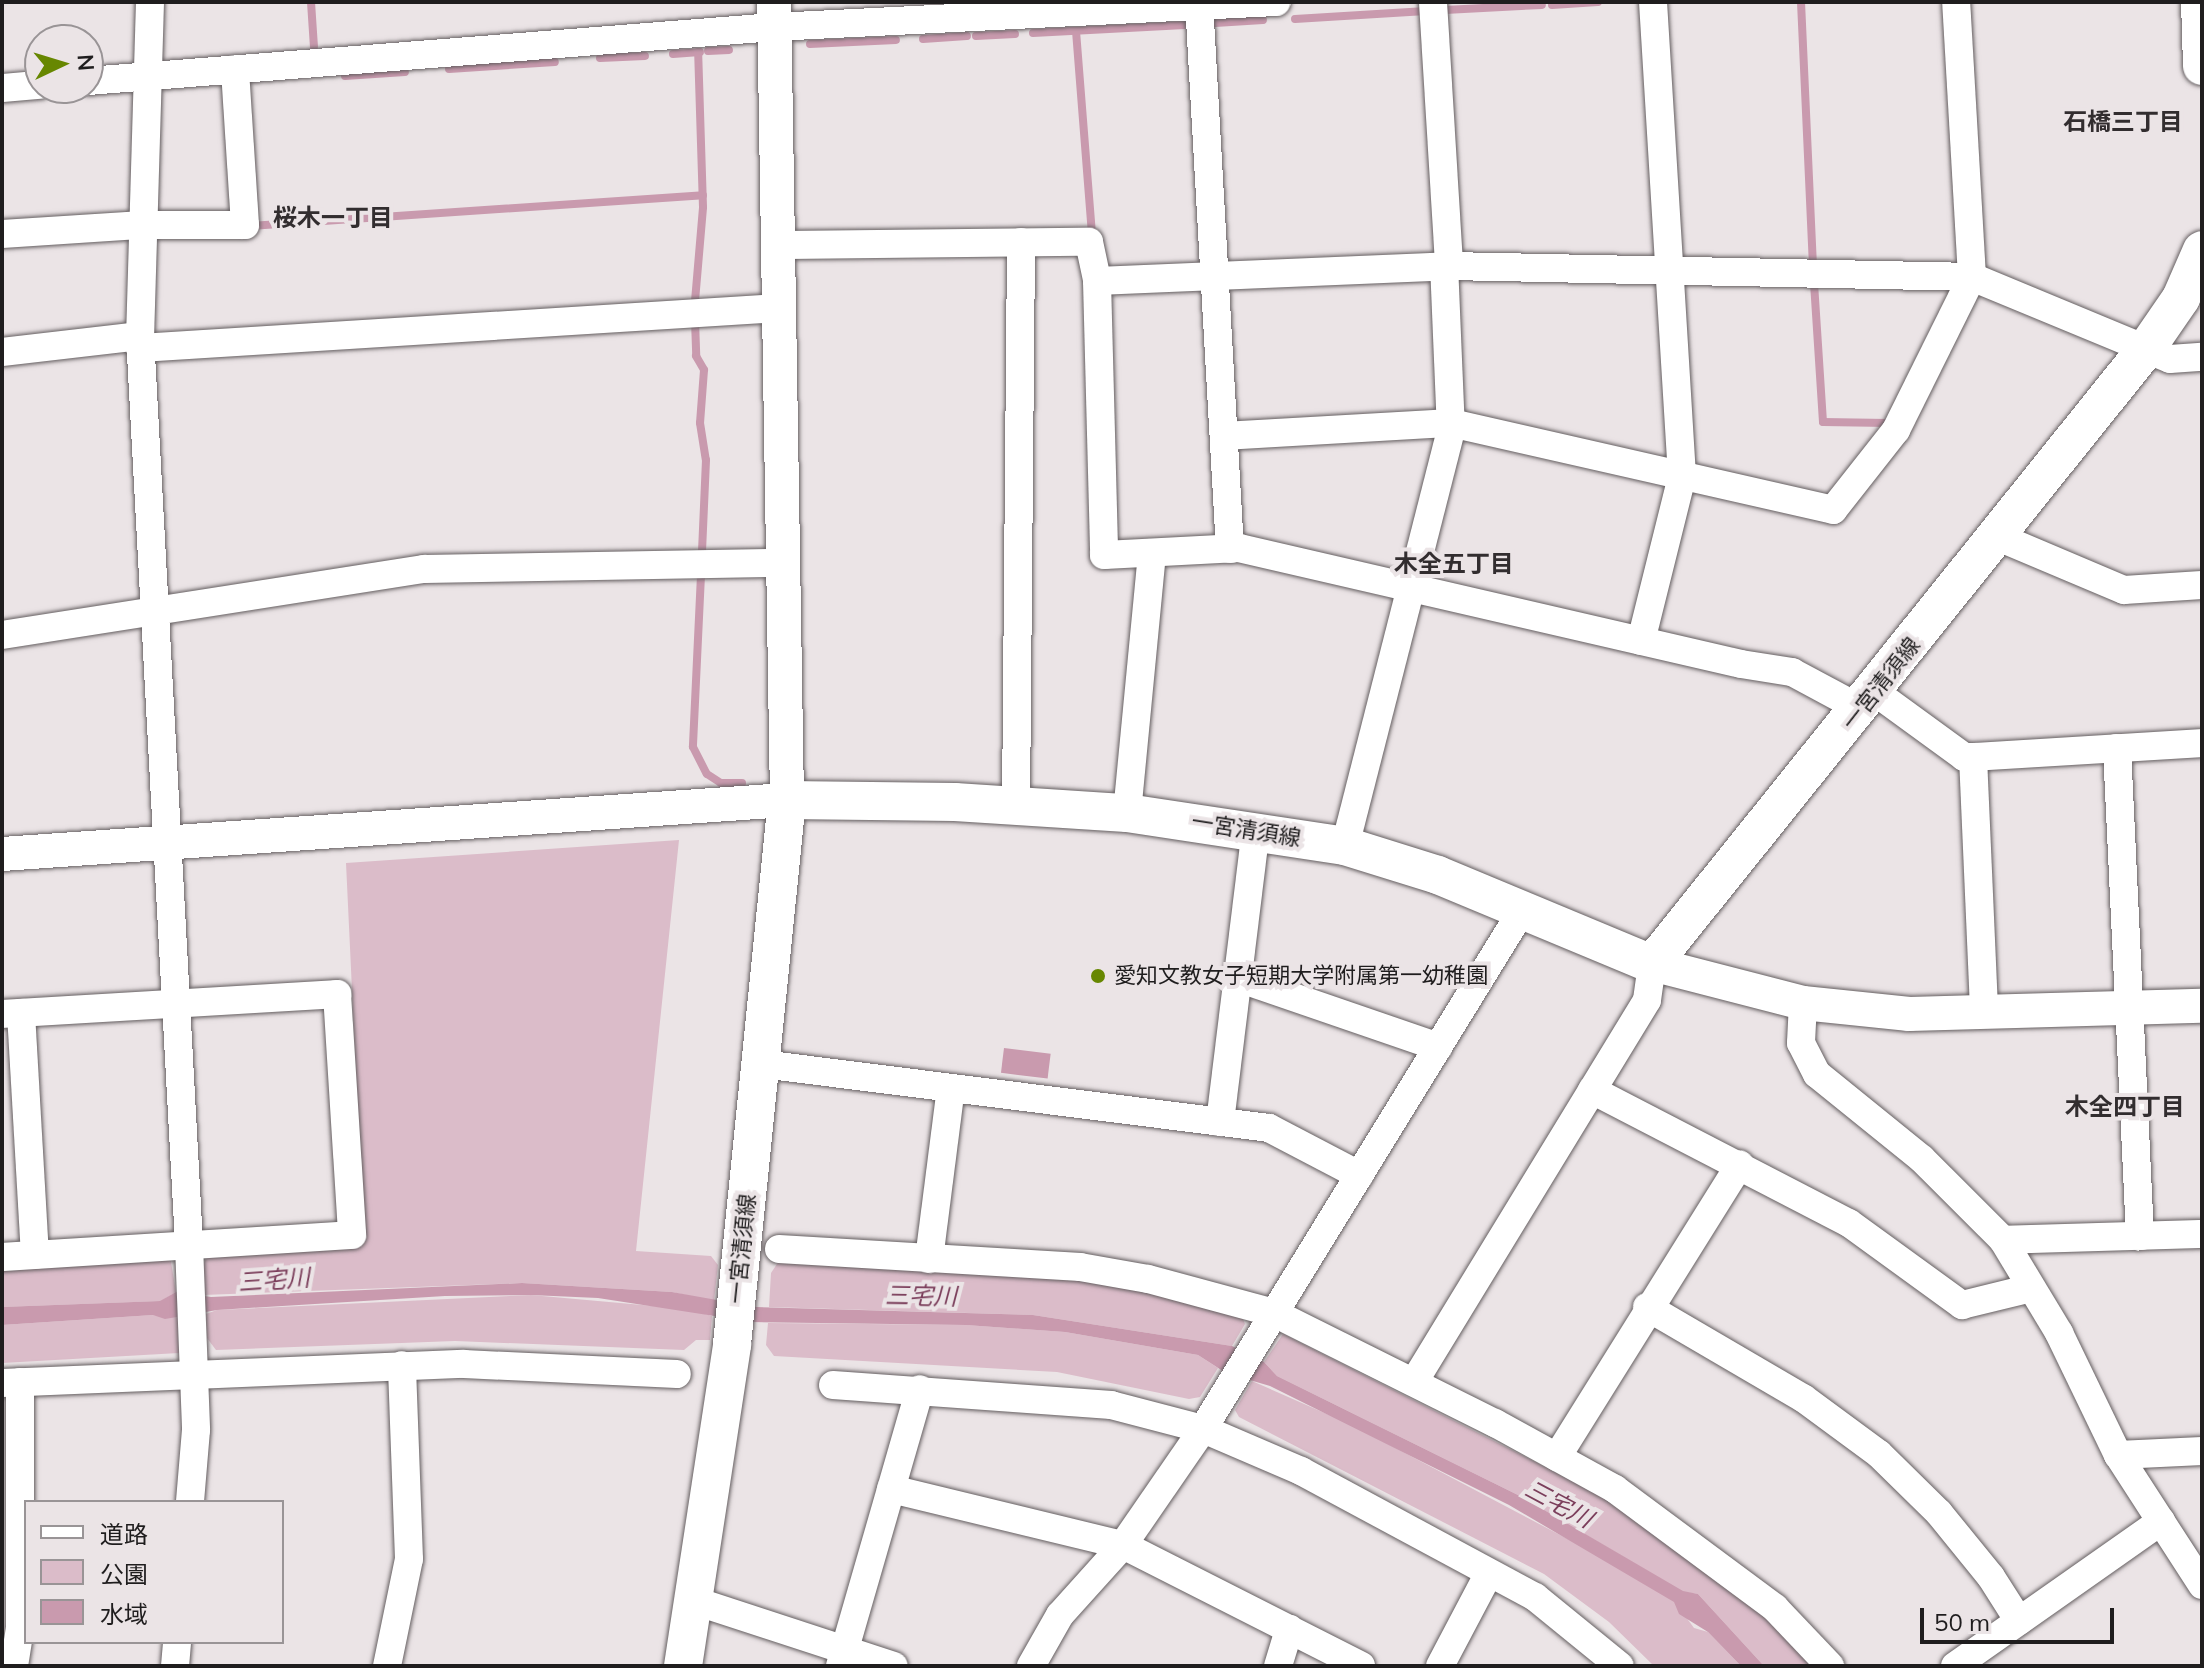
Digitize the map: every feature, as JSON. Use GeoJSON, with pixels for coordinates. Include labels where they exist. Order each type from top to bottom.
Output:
{"type":"FeatureCollection","features":[{"type":"Feature","properties":{"kind":"main road"},"geometry":{"type":"LineString","coordinates":[[2200,2],[2202,66]]}},
{"type":"Feature","properties":{"kind":"main road","name":"一宮清須線"},"geometry":{"type":"LineString","coordinates":[[683,1666],[732,1344],[787,800],[1016,806],[1127,813],[1256,830],[1345,846],[1438,875],[1652,964],[1868,701],[2146,349],[2181,298],[2202,250]]}},
{"type":"Feature","properties":{"kind":"street"},"geometry":{"type":"LineString","coordinates":[[150,2],[140,342],[190,1255],[196,1430],[190,1500]]}},
{"type":"Feature","properties":{"kind":"street"},"geometry":{"type":"LineString","coordinates":[[104,79],[774,15],[1276,2]]}},
{"type":"Feature","properties":{"kind":"street"},"geometry":{"type":"LineString","coordinates":[[1345,846],[1413,588],[1451,423],[1433,2]]}},
{"type":"Feature","properties":{"kind":"street"},"geometry":{"type":"LineString","coordinates":[[1641,641],[1682,476],[1653,2]]}},
{"type":"Feature","properties":{"kind":"street"},"geometry":{"type":"LineString","coordinates":[[1224,436],[1451,423],[1833,510],[1896,430],[1972,277],[1956,2]]}},
{"type":"Feature","properties":{"kind":"street"},"geometry":{"type":"LineString","coordinates":[[1199,4],[1230,549]]}},
{"type":"Feature","properties":{"kind":"street"},"geometry":{"type":"LineString","coordinates":[[2,854],[787,800],[774,15]]}},
{"type":"Feature","properties":{"kind":"street"},"geometry":{"type":"LineString","coordinates":[[2,234],[143,225],[245,225],[235,69]]}},
{"type":"Feature","properties":{"kind":"street"},"geometry":{"type":"LineString","coordinates":[[2,88],[24,86]]}},
{"type":"Feature","properties":{"kind":"street"},"geometry":{"type":"LineString","coordinates":[[1016,806],[1021,242]]}},
{"type":"Feature","properties":{"kind":"street"},"geometry":{"type":"LineString","coordinates":[[778,245],[1089,242],[1097,281],[1104,555],[1230,549],[1792,672],[1868,701],[1964,757],[2202,743]]}},
{"type":"Feature","properties":{"kind":"street"},"geometry":{"type":"LineString","coordinates":[[1097,281],[1446,266],[1972,277],[2170,359],[2202,357]]}},
{"type":"Feature","properties":{"kind":"street"},"geometry":{"type":"LineString","coordinates":[[2,352],[779,308]]}},
{"type":"Feature","properties":{"kind":"street"},"geometry":{"type":"LineString","coordinates":[[1996,536],[2124,590],[2202,585]]}},
{"type":"Feature","properties":{"kind":"street"},"geometry":{"type":"LineString","coordinates":[[1127,813],[1152,553]]}},
{"type":"Feature","properties":{"kind":"street"},"geometry":{"type":"LineString","coordinates":[[2,635],[424,569],[783,563]]}},
{"type":"Feature","properties":{"kind":"street"},"geometry":{"type":"LineString","coordinates":[[2117,748],[2132,1008],[2140,1236]]}},
{"type":"Feature","properties":{"kind":"street"},"geometry":{"type":"LineString","coordinates":[[1973,757],[1984,1012]]}},
{"type":"Feature","properties":{"kind":"street"},"geometry":{"type":"LineString","coordinates":[[1220,1122],[1256,830]]}},
{"type":"Feature","properties":{"kind":"street"},"geometry":{"type":"LineString","coordinates":[[1031,1666],[1060,1615],[1123,1545],[1203,1429],[1521,912]]}},
{"type":"Feature","properties":{"kind":"street"},"geometry":{"type":"LineString","coordinates":[[1414,1382],[1647,1000],[1652,964],[1803,1003],[1909,1014],[2202,1006]]}},
{"type":"Feature","properties":{"kind":"street"},"geometry":{"type":"LineString","coordinates":[[1238,978],[1438,1047]]}},
{"type":"Feature","properties":{"kind":"street"},"geometry":{"type":"LineString","coordinates":[[2,1257],[190,1255],[352,1235],[337,994],[12,1013],[35,1255]]}},
{"type":"Feature","properties":{"kind":"street"},"geometry":{"type":"LineString","coordinates":[[1803,1003],[1801,1043],[1817,1074],[1922,1159],[2003,1240],[2059,1333],[2118,1455],[2202,1585]]}},
{"type":"Feature","properties":{"kind":"street"},"geometry":{"type":"LineString","coordinates":[[762,1064],[1269,1128],[1359,1175]]}},
{"type":"Feature","properties":{"kind":"street"},"geometry":{"type":"LineString","coordinates":[[929,1259],[951,1088]]}},
{"type":"Feature","properties":{"kind":"street"},"geometry":{"type":"LineString","coordinates":[[1592,1090],[1849,1223],[1962,1305],[2031,1288]]}},
{"type":"Feature","properties":{"kind":"street"},"geometry":{"type":"LineString","coordinates":[[1557,1457],[1647,1307],[1740,1164]]}},
{"type":"Feature","properties":{"kind":"street"},"geometry":{"type":"LineString","coordinates":[[2003,1240],[2202,1234]]}},
{"type":"Feature","properties":{"kind":"street"},"geometry":{"type":"LineString","coordinates":[[779,1249],[1080,1267],[1148,1279],[1268,1321],[1414,1382],[1615,1489],[1775,1608],[1830,1666]]}},
{"type":"Feature","properties":{"kind":"street"},"geometry":{"type":"LineString","coordinates":[[1647,1307],[1803,1398],[1879,1454],[1939,1513],[1991,1577],[2019,1621]]}},
{"type":"Feature","properties":{"kind":"street"},"geometry":{"type":"LineString","coordinates":[[387,1666],[409,1559],[402,1365]]}},
{"type":"Feature","properties":{"kind":"street"},"geometry":{"type":"LineString","coordinates":[[14,1666],[20,1629],[11,1382],[194,1377],[402,1365],[677,1374]]}},
{"type":"Feature","properties":{"kind":"street"},"geometry":{"type":"LineString","coordinates":[[833,1385],[1111,1405],[1203,1429],[1301,1471],[1489,1573],[1548,1607],[1620,1666]]}},
{"type":"Feature","properties":{"kind":"street"},"geometry":{"type":"LineString","coordinates":[[842,1658],[920,1389]]}},
{"type":"Feature","properties":{"kind":"street"},"geometry":{"type":"LineString","coordinates":[[2118,1455],[2202,1451]]}},
{"type":"Feature","properties":{"kind":"street"},"geometry":{"type":"LineString","coordinates":[[891,1489],[1123,1545],[1361,1666]]}},
{"type":"Feature","properties":{"kind":"street"},"geometry":{"type":"LineString","coordinates":[[1955,1666],[2161,1521]]}},
{"type":"Feature","properties":{"kind":"street"},"geometry":{"type":"LineString","coordinates":[[1440,1666],[1489,1573]]}},
{"type":"Feature","properties":{"kind":"street"},"geometry":{"type":"LineString","coordinates":[[695,1601],[842,1658],[894,1666]]}},
{"type":"Feature","properties":{"kind":"street"},"geometry":{"type":"LineString","coordinates":[[1278,1666],[1289,1629]]}},
{"type":"Feature","properties":{"kind":"street"},"geometry":{"type":"LineString","coordinates":[[175,1666],[177,1644]]}},
{"type":"Feature","properties":{"kind":"green space"},"geometry":{"type":"Polygon","coordinates":[[[679,840],[636,1251],[711,1256],[718,1265],[714,1301],[672,1292],[522,1283],[203,1295],[202,1266],[209,1254],[364,1244],[346,863],[679,840]]]}},
{"type":"Feature","properties":{"kind":"green space"},"geometry":{"type":"Polygon","coordinates":[[[170,1256],[176,1292],[161,1301],[2,1307],[2,1267],[170,1256]]]}},
{"type":"Feature","properties":{"kind":"green space"},"geometry":{"type":"Polygon","coordinates":[[[779,1261],[1116,1282],[1241,1314],[1245,1324],[1232,1346],[1033,1315],[769,1307],[771,1273],[779,1261]]]}},
{"type":"Feature","properties":{"kind":"green space"},"geometry":{"type":"Polygon","coordinates":[[[531,1295],[687,1309],[712,1316],[710,1340],[696,1340],[684,1350],[455,1341],[216,1350],[207,1338],[206,1314],[217,1310],[531,1295]]]}},
{"type":"Feature","properties":{"kind":"green space"},"geometry":{"type":"Polygon","coordinates":[[[153,1315],[178,1317],[179,1353],[2,1363],[2,1325],[153,1315]]]}},
{"type":"Feature","properties":{"kind":"green space"},"geometry":{"type":"Polygon","coordinates":[[[768,1323],[966,1325],[1065,1332],[1198,1355],[1218,1368],[1200,1397],[1189,1399],[1057,1372],[774,1356],[766,1345],[768,1323]]]}},
{"type":"Feature","properties":{"kind":"green space"},"geometry":{"type":"Polygon","coordinates":[[[1283,1334],[1622,1506],[1726,1580],[1819,1666],[1764,1666],[1698,1594],[1683,1592],[1522,1497],[1277,1376],[1264,1362],[1283,1334]]]}},
{"type":"Feature","properties":{"kind":"green space"},"geometry":{"type":"Polygon","coordinates":[[[1252,1381],[1352,1425],[1632,1573],[1675,1602],[1694,1628],[1708,1632],[1741,1666],[1654,1666],[1609,1622],[1544,1574],[1239,1417],[1235,1410],[1252,1381]]]}},
{"type":"Feature","properties":{"kind":"water"},"geometry":{"type":"Polygon","coordinates":[[[1004,1048],[1051,1054],[1048,1079],[1001,1073],[1004,1048]]]}},
{"type":"Feature","properties":{"kind":"water"},"geometry":{"type":"Polygon","coordinates":[[[522,1283],[672,1292],[756,1307],[1033,1315],[1232,1346],[1264,1362],[1277,1376],[1522,1497],[1683,1591],[1698,1594],[1764,1666],[1741,1666],[1708,1632],[1679,1614],[1674,1602],[1509,1505],[1270,1386],[1226,1373],[1198,1355],[1065,1332],[966,1325],[753,1322],[598,1298],[531,1295],[445,1296],[217,1310],[165,1319],[153,1315],[2,1325],[2,1307],[160,1301],[176,1292],[211,1297],[522,1283]]]}},
{"type":"Feature","properties":{"kind":"waterway"},"geometry":{"type":"LineString","coordinates":[[311,2],[314,47]]}},
{"type":"Feature","properties":{"kind":"waterway"},"geometry":{"type":"LineString","coordinates":[[1552,5],[1598,2]]}},
{"type":"Feature","properties":{"kind":"waterway"},"geometry":{"type":"LineString","coordinates":[[1801,2],[1813,266]]}},
{"type":"Feature","properties":{"kind":"waterway"},"geometry":{"type":"LineString","coordinates":[[1445,10],[1542,5]]}},
{"type":"Feature","properties":{"kind":"waterway"},"geometry":{"type":"LineString","coordinates":[[1295,19],[1426,11]]}},
{"type":"Feature","properties":{"kind":"waterway"},"geometry":{"type":"LineString","coordinates":[[1215,23],[1263,20]]}},
{"type":"Feature","properties":{"kind":"waterway"},"geometry":{"type":"LineString","coordinates":[[1033,33],[1185,25]]}},
{"type":"Feature","properties":{"kind":"waterway"},"geometry":{"type":"LineString","coordinates":[[1076,31],[1092,235]]}},
{"type":"Feature","properties":{"kind":"waterway"},"geometry":{"type":"LineString","coordinates":[[976,36],[1015,34]]}},
{"type":"Feature","properties":{"kind":"waterway"},"geometry":{"type":"LineString","coordinates":[[923,39],[967,36]]}},
{"type":"Feature","properties":{"kind":"waterway"},"geometry":{"type":"LineString","coordinates":[[810,44],[896,40]]}},
{"type":"Feature","properties":{"kind":"waterway"},"geometry":{"type":"LineString","coordinates":[[708,51],[729,50]]}},
{"type":"Feature","properties":{"kind":"waterway"},"geometry":{"type":"LineString","coordinates":[[695,301],[703,207],[698,52]]}},
{"type":"Feature","properties":{"kind":"waterway"},"geometry":{"type":"LineString","coordinates":[[673,54],[700,52]]}},
{"type":"Feature","properties":{"kind":"waterway"},"geometry":{"type":"LineString","coordinates":[[600,58],[645,56]]}},
{"type":"Feature","properties":{"kind":"waterway"},"geometry":{"type":"LineString","coordinates":[[449,69],[555,62]]}},
{"type":"Feature","properties":{"kind":"waterway"},"geometry":{"type":"LineString","coordinates":[[345,76],[405,72]]}},
{"type":"Feature","properties":{"kind":"waterway"},"geometry":{"type":"LineString","coordinates":[[251,226],[703,195]]}},
{"type":"Feature","properties":{"kind":"waterway"},"geometry":{"type":"LineString","coordinates":[[1814,283],[1823,422],[1888,423]]}},
{"type":"Feature","properties":{"kind":"waterway"},"geometry":{"type":"LineString","coordinates":[[695,320],[696,356],[704,370],[700,423],[706,460],[702,551]]}},
{"type":"Feature","properties":{"kind":"waterway"},"geometry":{"type":"LineString","coordinates":[[701,575],[693,747],[707,774],[721,783],[742,783]]}},
{"type":"Feature","properties":{"kind":"place","name":"愛知文教女子短期大学附属第一幼稚園"},"geometry":{"type":"Point","coordinates":[1098,976]}},
{"type":"Feature","properties":{"kind":"district","name":"石橋三丁目"},"geometry":{"type":"Point","coordinates":[2123,122]}},
{"type":"Feature","properties":{"kind":"district","name":"桜木一丁目"},"geometry":{"type":"Point","coordinates":[333,218]}},
{"type":"Feature","properties":{"kind":"district","name":"木全五丁目"},"geometry":{"type":"Point","coordinates":[1454,564]}},
{"type":"Feature","properties":{"kind":"district","name":"木全四丁目"},"geometry":{"type":"Point","coordinates":[2125,1107]}},
{"type":"Feature","properties":{"kind":"water label","name":"三宅川"},"geometry":{"type":"Point","coordinates":[274,1280]}},
{"type":"Feature","properties":{"kind":"water label","name":"三宅川"},"geometry":{"type":"Point","coordinates":[921,1296]}},
{"type":"Feature","properties":{"kind":"water label","name":"三宅川"},"geometry":{"type":"Point","coordinates":[1559,1504]}}]}
